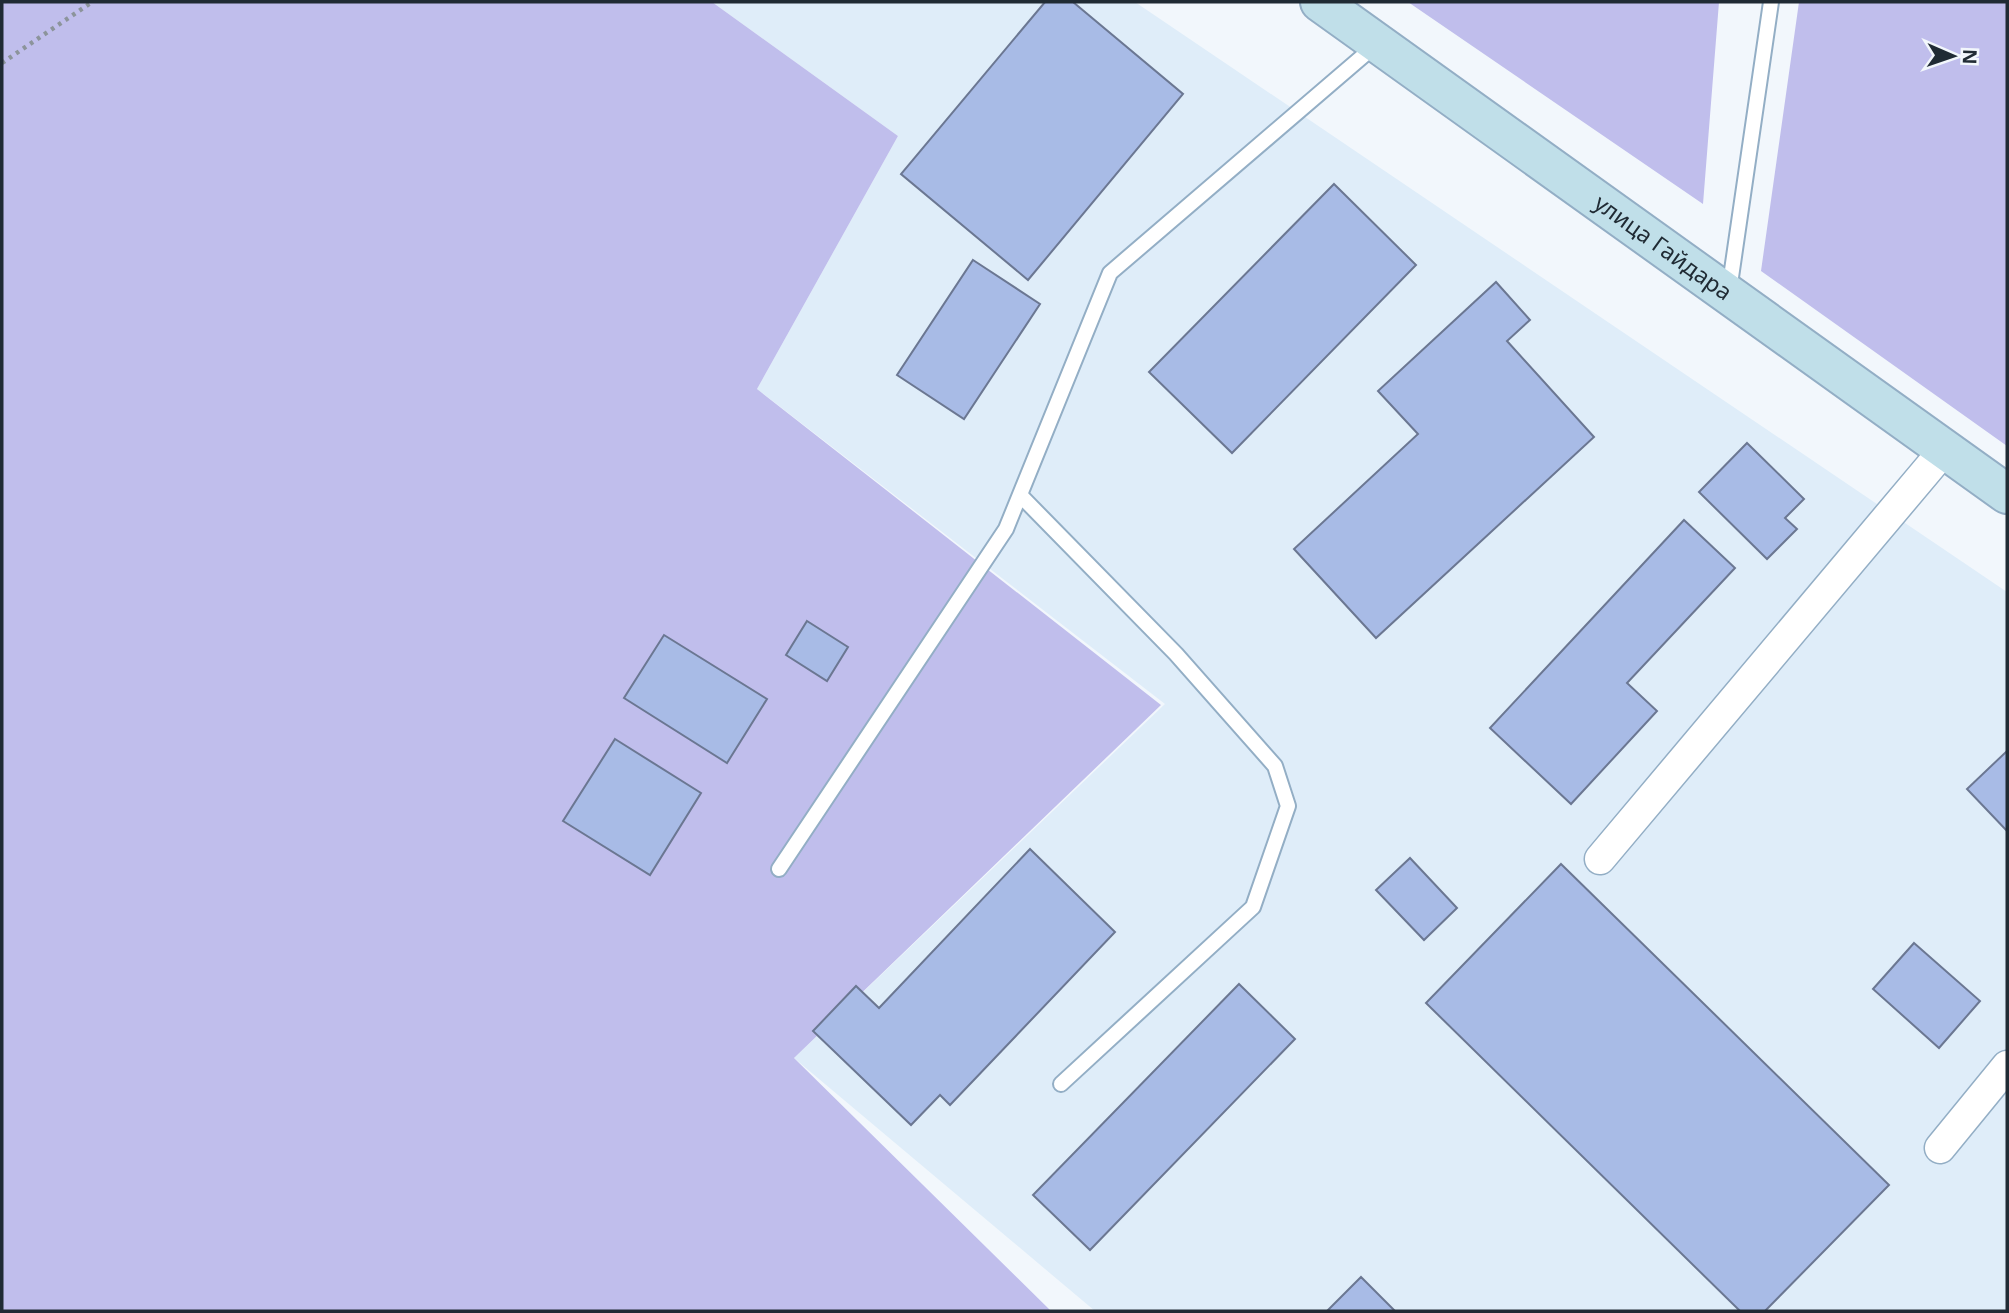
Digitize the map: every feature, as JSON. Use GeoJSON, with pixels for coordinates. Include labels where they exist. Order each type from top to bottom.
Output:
{"type":"FeatureCollection","features":[{"type":"Feature","properties":{"kind":"street","name":"улица Гайдара"},"geometry":{"type":"LineString","coordinates":[[1320,2],[2007,494]]}},
{"type":"Feature","properties":{"kind":"street"},"geometry":{"type":"LineString","coordinates":[[1600,859],[1945,449]]}},
{"type":"Feature","properties":{"kind":"street"},"geometry":{"type":"LineString","coordinates":[[1940,1148],[2007,1066]]}},
{"type":"Feature","properties":{"kind":"lane"},"geometry":{"type":"LineString","coordinates":[[1729,296],[1770,2]]}},
{"type":"Feature","properties":{"kind":"lane"},"geometry":{"type":"LineString","coordinates":[[779,869],[1006,529],[1110,273],[1378,43]]}},
{"type":"Feature","properties":{"kind":"lane"},"geometry":{"type":"LineString","coordinates":[[1020,495],[1176,654],[1275,766],[1288,806],[1253,907],[1061,1084]]}},
{"type":"Feature","properties":{"kind":"path"},"geometry":{"type":"LineString","coordinates":[[2,63],[92,2]]}},
{"type":"Feature","properties":{"kind":"shaded area"},"geometry":{"type":"Polygon","coordinates":[[[2,2],[712,2],[898,136],[757,389],[1161,705],[794,1058],[1051,1311],[2,1311],[2,2]]]}},
{"type":"Feature","properties":{"kind":"shaded area"},"geometry":{"type":"Polygon","coordinates":[[[712,2],[1135,2],[2007,592],[2007,1311],[1095,1311],[794,1058],[1165,704],[757,389],[898,136],[712,2]]]}},
{"type":"Feature","properties":{"kind":"shaded area"},"geometry":{"type":"Polygon","coordinates":[[[1408,2],[1719,2],[1703,204],[1408,2]]]}},
{"type":"Feature","properties":{"kind":"shaded area"},"geometry":{"type":"Polygon","coordinates":[[[1799,2],[2007,2],[2007,446],[1761,271],[1799,2]]]}},
{"type":"Feature","properties":{"kind":"building"},"geometry":{"type":"Polygon","coordinates":[[[1045,2],[1073,2],[1183,94],[1028,280],[901,174],[1045,2]]]}},
{"type":"Feature","properties":{"kind":"building"},"geometry":{"type":"Polygon","coordinates":[[[1334,184],[1416,265],[1232,453],[1149,372],[1334,184]]]}},
{"type":"Feature","properties":{"kind":"building"},"geometry":{"type":"Polygon","coordinates":[[[973,260],[1040,304],[964,419],[897,375],[973,260]]]}},
{"type":"Feature","properties":{"kind":"building"},"geometry":{"type":"Polygon","coordinates":[[[1496,282],[1530,320],[1507,341],[1594,437],[1376,638],[1294,549],[1418,434],[1378,391],[1496,282]]]}},
{"type":"Feature","properties":{"kind":"building"},"geometry":{"type":"Polygon","coordinates":[[[1747,443],[1804,499],[1785,518],[1797,529],[1767,559],[1699,492],[1747,443]]]}},
{"type":"Feature","properties":{"kind":"building"},"geometry":{"type":"Polygon","coordinates":[[[1684,520],[1735,568],[1627,683],[1657,711],[1571,804],[1490,728],[1684,520]]]}},
{"type":"Feature","properties":{"kind":"building"},"geometry":{"type":"Polygon","coordinates":[[[807,621],[848,647],[827,681],[786,655],[807,621]]]}},
{"type":"Feature","properties":{"kind":"building"},"geometry":{"type":"Polygon","coordinates":[[[664,635],[767,699],[727,763],[624,698],[664,635]]]}},
{"type":"Feature","properties":{"kind":"building"},"geometry":{"type":"Polygon","coordinates":[[[615,739],[701,793],[650,875],[563,821],[615,739]]]}},
{"type":"Feature","properties":{"kind":"building"},"geometry":{"type":"Polygon","coordinates":[[[2007,751],[2007,831],[1967,789],[2007,751]]]}},
{"type":"Feature","properties":{"kind":"building"},"geometry":{"type":"Polygon","coordinates":[[[1030,849],[1115,932],[950,1105],[940,1095],[911,1125],[813,1031],[856,986],[879,1008],[1030,849]]]}},
{"type":"Feature","properties":{"kind":"building"},"geometry":{"type":"Polygon","coordinates":[[[1410,858],[1457,908],[1424,940],[1376,890],[1410,858]]]}},
{"type":"Feature","properties":{"kind":"building"},"geometry":{"type":"Polygon","coordinates":[[[1561,864],[1889,1185],[1765,1311],[1740,1311],[1426,1003],[1561,864]]]}},
{"type":"Feature","properties":{"kind":"building"},"geometry":{"type":"Polygon","coordinates":[[[1914,943],[1980,1001],[1939,1048],[1873,989],[1914,943]]]}},
{"type":"Feature","properties":{"kind":"building"},"geometry":{"type":"Polygon","coordinates":[[[1239,984],[1295,1039],[1090,1250],[1033,1195],[1239,984]]]}},
{"type":"Feature","properties":{"kind":"building"},"geometry":{"type":"Polygon","coordinates":[[[1361,1277],[1395,1311],[1327,1311],[1361,1277]]]}}]}
